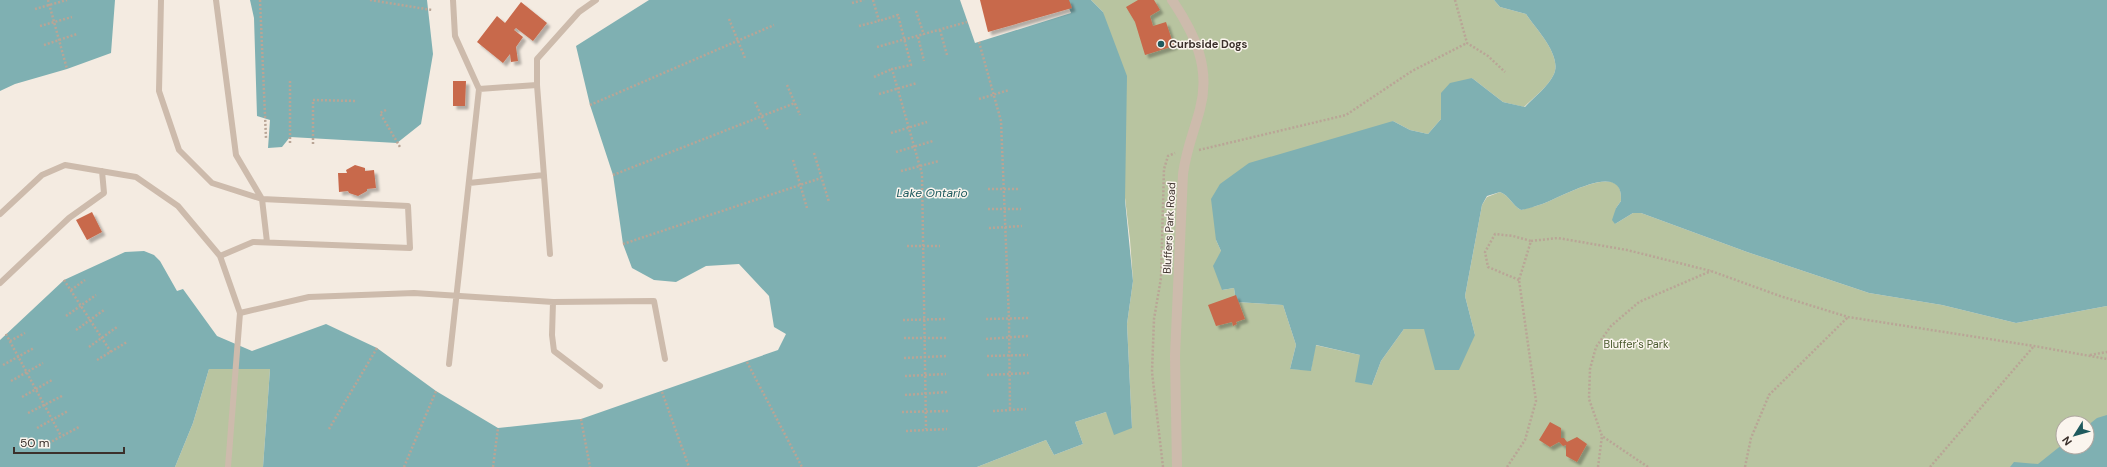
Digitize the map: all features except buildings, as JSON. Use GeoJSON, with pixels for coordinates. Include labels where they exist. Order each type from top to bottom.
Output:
{"type":"FeatureCollection","features":[{"type":"Feature","properties":{"kind":"street","name":"Bluffers Park Road"},"geometry":{"type":"LineString","coordinates":[[1172,0],[1194,36],[1202,57],[1204,73],[1204,94],[1186,152],[1184,174],[1175,356],[1177,467]]}},
{"type":"Feature","properties":{"kind":"lane"},"geometry":{"type":"LineString","coordinates":[[161,0],[159,91],[179,150],[212,183],[262,198],[408,206],[410,248],[253,242],[220,256]]}},
{"type":"Feature","properties":{"kind":"lane"},"geometry":{"type":"LineString","coordinates":[[216,0],[236,155],[262,198],[268,242]]}},
{"type":"Feature","properties":{"kind":"lane"},"geometry":{"type":"LineString","coordinates":[[449,364],[479,89],[455,36],[453,0]]}},
{"type":"Feature","properties":{"kind":"lane"},"geometry":{"type":"LineString","coordinates":[[550,254],[537,85],[538,59],[579,12],[596,0]]}},
{"type":"Feature","properties":{"kind":"lane"},"geometry":{"type":"LineString","coordinates":[[479,89],[537,85]]}},
{"type":"Feature","properties":{"kind":"lane"},"geometry":{"type":"LineString","coordinates":[[0,214],[42,175],[65,165],[136,177],[178,206],[220,256],[240,313],[228,467]]}},
{"type":"Feature","properties":{"kind":"lane"},"geometry":{"type":"LineString","coordinates":[[0,283],[69,218],[104,193],[102,171]]}},
{"type":"Feature","properties":{"kind":"lane"},"geometry":{"type":"LineString","coordinates":[[469,183],[544,175]]}},
{"type":"Feature","properties":{"kind":"lane"},"geometry":{"type":"LineString","coordinates":[[240,313],[309,297],[414,293],[553,302],[654,301],[665,359]]}},
{"type":"Feature","properties":{"kind":"lane"},"geometry":{"type":"LineString","coordinates":[[553,302],[552,335],[554,351],[600,386]]}},
{"type":"Feature","properties":{"kind":"path"},"geometry":{"type":"LineString","coordinates":[[48,0],[67,69]]}},
{"type":"Feature","properties":{"kind":"path"},"geometry":{"type":"LineString","coordinates":[[35,9],[67,0]]}},
{"type":"Feature","properties":{"kind":"path"},"geometry":{"type":"LineString","coordinates":[[260,0],[266,138]]}},
{"type":"Feature","properties":{"kind":"path"},"geometry":{"type":"LineString","coordinates":[[370,0],[432,10]]}},
{"type":"Feature","properties":{"kind":"path"},"geometry":{"type":"LineString","coordinates":[[852,3],[864,0]]}},
{"type":"Feature","properties":{"kind":"path"},"geometry":{"type":"LineString","coordinates":[[873,0],[879,21]]}},
{"type":"Feature","properties":{"kind":"path"},"geometry":{"type":"LineString","coordinates":[[1455,0],[1467,43],[1488,56],[1505,72]]}},
{"type":"Feature","properties":{"kind":"path"},"geometry":{"type":"LineString","coordinates":[[916,11],[924,35]]}},
{"type":"Feature","properties":{"kind":"path"},"geometry":{"type":"LineString","coordinates":[[859,26],[898,15],[911,65],[892,69],[874,77]]}},
{"type":"Feature","properties":{"kind":"path"},"geometry":{"type":"LineString","coordinates":[[40,26],[72,17]]}},
{"type":"Feature","properties":{"kind":"path"},"geometry":{"type":"LineString","coordinates":[[729,19],[745,58]]}},
{"type":"Feature","properties":{"kind":"path"},"geometry":{"type":"LineString","coordinates":[[877,47],[918,37],[967,22]]}},
{"type":"Feature","properties":{"kind":"path"},"geometry":{"type":"LineString","coordinates":[[590,106],[774,24]]}},
{"type":"Feature","properties":{"kind":"path"},"geometry":{"type":"LineString","coordinates":[[940,30],[948,55]]}},
{"type":"Feature","properties":{"kind":"path"},"geometry":{"type":"LineString","coordinates":[[44,45],[77,34]]}},
{"type":"Feature","properties":{"kind":"path"},"geometry":{"type":"LineString","coordinates":[[918,37],[924,61]]}},
{"type":"Feature","properties":{"kind":"path"},"geometry":{"type":"LineString","coordinates":[[979,42],[1001,121],[1009,319],[1010,410]]}},
{"type":"Feature","properties":{"kind":"path"},"geometry":{"type":"LineString","coordinates":[[1196,150],[1346,115],[1412,71],[1467,43]]}},
{"type":"Feature","properties":{"kind":"path"},"geometry":{"type":"LineString","coordinates":[[892,69],[922,174],[926,429]]}},
{"type":"Feature","properties":{"kind":"path"},"geometry":{"type":"LineString","coordinates":[[290,81],[290,143]]}},
{"type":"Feature","properties":{"kind":"path"},"geometry":{"type":"LineString","coordinates":[[879,94],[917,83]]}},
{"type":"Feature","properties":{"kind":"path"},"geometry":{"type":"LineString","coordinates":[[787,85],[800,115]]}},
{"type":"Feature","properties":{"kind":"path"},"geometry":{"type":"LineString","coordinates":[[979,99],[1009,90]]}},
{"type":"Feature","properties":{"kind":"path"},"geometry":{"type":"LineString","coordinates":[[312,144],[313,100],[357,101]]}},
{"type":"Feature","properties":{"kind":"path"},"geometry":{"type":"LineString","coordinates":[[755,102],[768,130]]}},
{"type":"Feature","properties":{"kind":"path"},"geometry":{"type":"LineString","coordinates":[[613,175],[795,103]]}},
{"type":"Feature","properties":{"kind":"path"},"geometry":{"type":"LineString","coordinates":[[386,110],[380,113],[400,147]]}},
{"type":"Feature","properties":{"kind":"path"},"geometry":{"type":"LineString","coordinates":[[891,133],[927,122]]}},
{"type":"Feature","properties":{"kind":"path"},"geometry":{"type":"LineString","coordinates":[[896,152],[933,141]]}},
{"type":"Feature","properties":{"kind":"path"},"geometry":{"type":"LineString","coordinates":[[814,153],[829,202]]}},
{"type":"Feature","properties":{"kind":"path"},"geometry":{"type":"LineString","coordinates":[[1163,467],[1152,372],[1154,319],[1161,278],[1164,169],[1168,156],[1176,153]]}},
{"type":"Feature","properties":{"kind":"path"},"geometry":{"type":"LineString","coordinates":[[793,160],[807,208]]}},
{"type":"Feature","properties":{"kind":"path"},"geometry":{"type":"LineString","coordinates":[[901,171],[939,161]]}},
{"type":"Feature","properties":{"kind":"path"},"geometry":{"type":"LineString","coordinates":[[623,244],[821,178]]}},
{"type":"Feature","properties":{"kind":"path"},"geometry":{"type":"LineString","coordinates":[[988,189],[1020,189]]}},
{"type":"Feature","properties":{"kind":"path"},"geometry":{"type":"LineString","coordinates":[[988,209],[1021,209]]}},
{"type":"Feature","properties":{"kind":"path"},"geometry":{"type":"LineString","coordinates":[[989,228],[1022,226]]}},
{"type":"Feature","properties":{"kind":"path"},"geometry":{"type":"LineString","coordinates":[[1519,280],[1488,267],[1485,252],[1495,234],[1513,236],[1531,241],[1558,238],[1627,250],[1711,271],[1780,296],[1848,316],[2107,359]]}},
{"type":"Feature","properties":{"kind":"path"},"geometry":{"type":"LineString","coordinates":[[1507,467],[1525,440],[1536,401],[1519,280],[1531,241]]}},
{"type":"Feature","properties":{"kind":"path"},"geometry":{"type":"LineString","coordinates":[[907,246],[940,246]]}},
{"type":"Feature","properties":{"kind":"path"},"geometry":{"type":"LineString","coordinates":[[1598,467],[1602,436],[1589,399],[1590,369],[1596,347],[1611,326],[1639,302],[1711,271]]}},
{"type":"Feature","properties":{"kind":"path"},"geometry":{"type":"LineString","coordinates":[[64,280],[111,352]]}},
{"type":"Feature","properties":{"kind":"path"},"geometry":{"type":"LineString","coordinates":[[71,290],[85,280]]}},
{"type":"Feature","properties":{"kind":"path"},"geometry":{"type":"LineString","coordinates":[[66,316],[96,295]]}},
{"type":"Feature","properties":{"kind":"path"},"geometry":{"type":"LineString","coordinates":[[76,330],[104,310]]}},
{"type":"Feature","properties":{"kind":"path"},"geometry":{"type":"LineString","coordinates":[[1745,467],[1751,438],[1769,395],[1848,316]]}},
{"type":"Feature","properties":{"kind":"path"},"geometry":{"type":"LineString","coordinates":[[986,319],[1028,318]]}},
{"type":"Feature","properties":{"kind":"path"},"geometry":{"type":"LineString","coordinates":[[902,320],[946,319]]}},
{"type":"Feature","properties":{"kind":"path"},"geometry":{"type":"LineString","coordinates":[[89,346],[117,327]]}},
{"type":"Feature","properties":{"kind":"path"},"geometry":{"type":"LineString","coordinates":[[10,341],[25,333]]}},
{"type":"Feature","properties":{"kind":"path"},"geometry":{"type":"LineString","coordinates":[[6,334],[61,436]]}},
{"type":"Feature","properties":{"kind":"path"},"geometry":{"type":"LineString","coordinates":[[986,339],[1028,336]]}},
{"type":"Feature","properties":{"kind":"path"},"geometry":{"type":"LineString","coordinates":[[904,338],[946,338]]}},
{"type":"Feature","properties":{"kind":"path"},"geometry":{"type":"LineString","coordinates":[[97,360],[127,342]]}},
{"type":"Feature","properties":{"kind":"path"},"geometry":{"type":"LineString","coordinates":[[1930,467],[2034,346]]}},
{"type":"Feature","properties":{"kind":"path"},"geometry":{"type":"LineString","coordinates":[[3,365],[34,348]]}},
{"type":"Feature","properties":{"kind":"path"},"geometry":{"type":"LineString","coordinates":[[329,428],[377,348]]}},
{"type":"Feature","properties":{"kind":"path"},"geometry":{"type":"LineString","coordinates":[[2088,355],[2107,352]]}},
{"type":"Feature","properties":{"kind":"path"},"geometry":{"type":"LineString","coordinates":[[986,356],[1028,355]]}},
{"type":"Feature","properties":{"kind":"path"},"geometry":{"type":"LineString","coordinates":[[904,358],[947,356]]}},
{"type":"Feature","properties":{"kind":"path"},"geometry":{"type":"LineString","coordinates":[[747,362],[802,467]]}},
{"type":"Feature","properties":{"kind":"path"},"geometry":{"type":"LineString","coordinates":[[11,381],[43,363]]}},
{"type":"Feature","properties":{"kind":"path"},"geometry":{"type":"LineString","coordinates":[[987,375],[1029,373]]}},
{"type":"Feature","properties":{"kind":"path"},"geometry":{"type":"LineString","coordinates":[[906,376],[946,374]]}},
{"type":"Feature","properties":{"kind":"path"},"geometry":{"type":"LineString","coordinates":[[22,397],[52,380]]}},
{"type":"Feature","properties":{"kind":"path"},"geometry":{"type":"LineString","coordinates":[[404,467],[436,391]]}},
{"type":"Feature","properties":{"kind":"path"},"geometry":{"type":"LineString","coordinates":[[662,392],[689,467]]}},
{"type":"Feature","properties":{"kind":"path"},"geometry":{"type":"LineString","coordinates":[[905,395],[947,392]]}},
{"type":"Feature","properties":{"kind":"path"},"geometry":{"type":"LineString","coordinates":[[28,413],[62,396]]}},
{"type":"Feature","properties":{"kind":"path"},"geometry":{"type":"LineString","coordinates":[[994,411],[1026,409]]}},
{"type":"Feature","properties":{"kind":"path"},"geometry":{"type":"LineString","coordinates":[[37,428],[68,411]]}},
{"type":"Feature","properties":{"kind":"path"},"geometry":{"type":"LineString","coordinates":[[902,412],[949,411]]}},
{"type":"Feature","properties":{"kind":"path"},"geometry":{"type":"LineString","coordinates":[[581,419],[590,467]]}},
{"type":"Feature","properties":{"kind":"path"},"geometry":{"type":"LineString","coordinates":[[46,445],[79,428]]}},
{"type":"Feature","properties":{"kind":"path"},"geometry":{"type":"LineString","coordinates":[[493,467],[498,428]]}},
{"type":"Feature","properties":{"kind":"path"},"geometry":{"type":"LineString","coordinates":[[906,431],[947,429]]}},
{"type":"Feature","properties":{"kind":"path"},"geometry":{"type":"LineString","coordinates":[[1602,436],[1648,467]]}},
{"type":"Feature","properties":{"kind":"green space","name":"Bluffer's Park"},"geometry":{"type":"Polygon","coordinates":[[[1091,0],[1494,0],[1500,7],[1526,14],[1547,42],[1554,59],[1556,67],[1551,79],[1545,88],[1524,107],[1503,102],[1472,78],[1441,107],[1441,119],[1428,134],[1410,130],[1393,121],[1216,240],[1221,251],[1222,290],[1234,288],[1236,302],[1283,305],[1296,345],[1290,369],[1311,370],[1315,345],[1360,355],[1372,385],[1381,361],[1404,329],[1424,329],[1475,335],[1465,296],[1482,205],[1487,197],[1500,192],[1521,210],[1539,205],[1589,184],[1609,182],[1618,186],[1621,194],[1621,201],[1616,208],[1615,224],[1633,213],[1641,213],[1747,252],[1869,293],[1942,305],[2016,323],[2107,306],[2107,467],[977,467],[1046,440],[1054,455],[1083,444],[1075,422],[1106,412],[1132,428],[1127,324],[1133,281],[1130,240],[1103,12],[1091,0]]]}},
{"type":"Feature","properties":{"kind":"green space"},"geometry":{"type":"Polygon","coordinates":[[[209,369],[270,369],[263,467],[175,467],[193,423],[209,369]]]}},
{"type":"Feature","properties":{"kind":"water"},"geometry":{"type":"Polygon","coordinates":[[[0,0],[115,0],[111,53],[67,69],[15,84],[0,91],[0,0]]]}},
{"type":"Feature","properties":{"kind":"water"},"geometry":{"type":"Polygon","coordinates":[[[250,0],[427,0],[433,54],[421,124],[397,143],[290,137],[282,147],[268,148],[270,120],[257,116],[254,18],[250,0]]]}},
{"type":"Feature","properties":{"kind":"water","name":"Lake Ontario"},"geometry":{"type":"Polygon","coordinates":[[[649,0],[1091,0],[1103,12],[1127,76],[1125,200],[1133,281],[1127,324],[1132,428],[1114,435],[1106,412],[1075,422],[1083,444],[1054,455],[1046,440],[977,467],[263,467],[270,369],[209,369],[193,423],[175,467],[0,467],[0,340],[64,280],[125,252],[144,251],[154,255],[160,261],[177,291],[183,289],[217,336],[252,351],[326,324],[377,348],[436,391],[498,428],[581,419],[778,350],[786,334],[774,327],[769,296],[739,264],[706,266],[676,282],[654,280],[632,268],[623,244],[613,175],[590,105],[576,46],[649,0]]]}},
{"type":"Feature","properties":{"kind":"water"},"geometry":{"type":"Polygon","coordinates":[[[1494,0],[2107,0],[2107,306],[2016,323],[1942,305],[1869,293],[1747,252],[1641,213],[1633,213],[1615,224],[1612,220],[1616,208],[1621,201],[1620,189],[1615,184],[1599,182],[1589,184],[1539,205],[1521,210],[1500,192],[1487,196],[1482,205],[1465,296],[1475,335],[1459,370],[1435,370],[1424,329],[1404,329],[1381,361],[1372,385],[1355,382],[1360,355],[1316,345],[1311,371],[1290,369],[1296,345],[1283,305],[1236,302],[1234,288],[1222,290],[1213,266],[1221,251],[1216,240],[1211,199],[1220,184],[1249,163],[1393,121],[1410,130],[1428,134],[1441,119],[1441,93],[1450,83],[1472,78],[1503,102],[1525,107],[1545,88],[1551,79],[1556,67],[1554,59],[1547,42],[1526,14],[1500,7],[1494,0]]]}},
{"type":"Feature","properties":{"kind":"water"},"geometry":{"type":"Polygon","coordinates":[[[2107,415],[2107,467],[2010,467],[2014,462],[2038,464],[2055,450],[2055,455],[2095,455],[2095,420],[2107,415]]]}},
{"type":"Feature","properties":{"kind":"pier"},"geometry":{"type":"Polygon","coordinates":[[[960,0],[1066,0],[1071,13],[975,43],[960,0]]]}},
{"type":"Feature","properties":{"kind":"place","name":"Curbside Dogs"},"geometry":{"type":"Point","coordinates":[1161,44]}}]}
